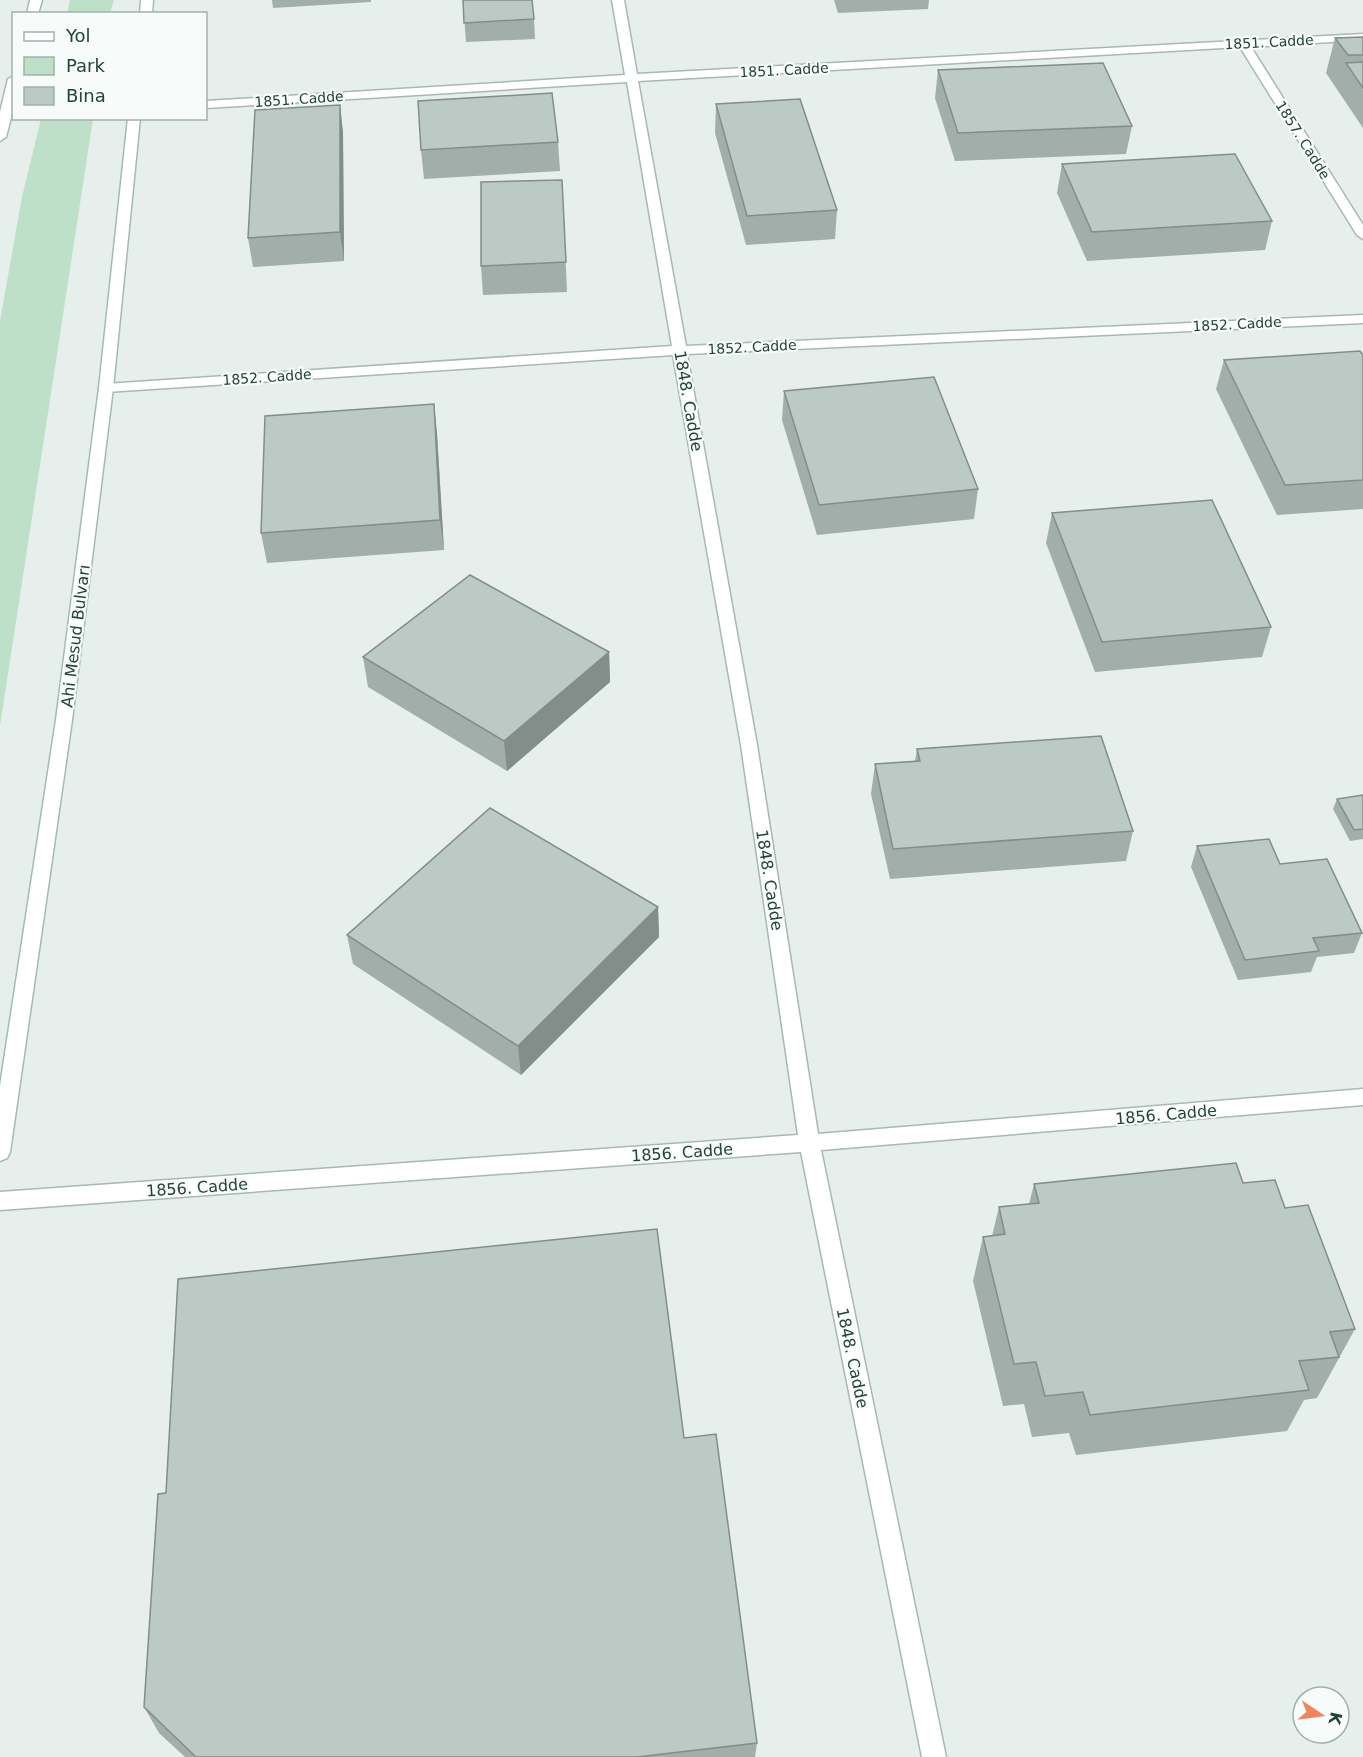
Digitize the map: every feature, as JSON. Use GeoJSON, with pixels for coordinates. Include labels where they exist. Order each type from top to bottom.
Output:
{"type":"FeatureCollection","features":[{"type":"Feature","properties":{"kind":"street","name":"1848. Cadde"},"geometry":{"type":"LineString","coordinates":[[618,0],[634,78],[749,745],[809,1143],[934,1757]]}},
{"type":"Feature","properties":{"kind":"street","name":"1851. Cadde"},"geometry":{"type":"LineString","coordinates":[[207,105],[634,78],[1363,37]]}},
{"type":"Feature","properties":{"kind":"street","name":"1857. Cadde"},"geometry":{"type":"LineString","coordinates":[[1244,44],[1363,235]]}},
{"type":"Feature","properties":{"kind":"street"},"geometry":{"type":"LineString","coordinates":[[0,137],[3,113],[12,85]]}},
{"type":"Feature","properties":{"kind":"street","name":"Ahi Mesud Bulvarı"},"geometry":{"type":"LineString","coordinates":[[0,1152],[64,720],[106,388],[134,120]]}},
{"type":"Feature","properties":{"kind":"street","name":"1852. Cadde"},"geometry":{"type":"LineString","coordinates":[[106,388],[680,350],[1363,319]]}},
{"type":"Feature","properties":{"kind":"street","name":"1856. Cadde"},"geometry":{"type":"LineString","coordinates":[[0,1201],[809,1143],[1363,1097]]}},
{"type":"Feature","properties":{"kind":"green space"},"geometry":{"type":"Polygon","coordinates":[[[70,0],[114,0],[110,12],[67,12],[70,0]]]}},
{"type":"Feature","properties":{"kind":"green space"},"geometry":{"type":"Polygon","coordinates":[[[41,120],[93,120],[0,726],[0,321],[22,197],[41,120]]]}},
{"type":"Feature","properties":{"kind":"building"},"geometry":{"type":"Polygon","coordinates":[[[463,0],[532,0],[534,19],[464,23],[463,0]]]}},
{"type":"Feature","properties":{"kind":"building"},"geometry":{"type":"Polygon","coordinates":[[[1363,37],[1363,55],[1348,55],[1335,38],[1363,37]]]}},
{"type":"Feature","properties":{"kind":"building"},"geometry":{"type":"Polygon","coordinates":[[[1363,62],[1363,88],[1346,63],[1363,62]]]}},
{"type":"Feature","properties":{"kind":"building"},"geometry":{"type":"Polygon","coordinates":[[[1103,63],[1132,126],[958,133],[938,70],[1103,63]]]}},
{"type":"Feature","properties":{"kind":"building"},"geometry":{"type":"Polygon","coordinates":[[[552,93],[558,142],[421,150],[418,101],[552,93]]]}},
{"type":"Feature","properties":{"kind":"building"},"geometry":{"type":"Polygon","coordinates":[[[800,99],[837,210],[747,216],[716,104],[800,99]]]}},
{"type":"Feature","properties":{"kind":"building"},"geometry":{"type":"Polygon","coordinates":[[[340,105],[340,232],[248,238],[255,110],[340,105]]]}},
{"type":"Feature","properties":{"kind":"building"},"geometry":{"type":"Polygon","coordinates":[[[1235,154],[1272,221],[1092,232],[1062,164],[1235,154]]]}},
{"type":"Feature","properties":{"kind":"building"},"geometry":{"type":"Polygon","coordinates":[[[562,180],[566,262],[481,266],[481,182],[562,180]]]}},
{"type":"Feature","properties":{"kind":"building"},"geometry":{"type":"Polygon","coordinates":[[[1360,351],[1363,355],[1363,480],[1285,485],[1224,360],[1360,351]]]}},
{"type":"Feature","properties":{"kind":"building"},"geometry":{"type":"Polygon","coordinates":[[[934,377],[978,489],[819,505],[784,391],[934,377]]]}},
{"type":"Feature","properties":{"kind":"building"},"geometry":{"type":"Polygon","coordinates":[[[434,404],[440,520],[261,533],[265,416],[434,404]]]}},
{"type":"Feature","properties":{"kind":"building"},"geometry":{"type":"Polygon","coordinates":[[[1212,500],[1271,627],[1102,642],[1052,513],[1212,500]]]}},
{"type":"Feature","properties":{"kind":"building"},"geometry":{"type":"Polygon","coordinates":[[[470,575],[609,652],[504,741],[363,657],[470,575]]]}},
{"type":"Feature","properties":{"kind":"building"},"geometry":{"type":"Polygon","coordinates":[[[1101,736],[1133,831],[893,849],[875,764],[920,761],[917,749],[1101,736]]]}},
{"type":"Feature","properties":{"kind":"building"},"geometry":{"type":"Polygon","coordinates":[[[1363,795],[1363,829],[1354,830],[1337,799],[1363,795]]]}},
{"type":"Feature","properties":{"kind":"building"},"geometry":{"type":"Polygon","coordinates":[[[490,808],[658,907],[518,1046],[347,935],[490,808]]]}},
{"type":"Feature","properties":{"kind":"building"},"geometry":{"type":"Polygon","coordinates":[[[1269,839],[1280,864],[1327,859],[1362,933],[1313,938],[1319,951],[1245,960],[1197,846],[1269,839]]]}},
{"type":"Feature","properties":{"kind":"building"},"geometry":{"type":"Polygon","coordinates":[[[1236,1163],[1243,1183],[1275,1180],[1285,1208],[1308,1205],[1355,1329],[1330,1332],[1339,1357],[1299,1361],[1309,1390],[1090,1415],[1083,1392],[1045,1396],[1036,1362],[1014,1364],[983,1237],[1005,1234],[999,1207],[1039,1203],[1034,1184],[1236,1163]]]}},
{"type":"Feature","properties":{"kind":"building"},"geometry":{"type":"Polygon","coordinates":[[[657,1229],[684,1438],[716,1434],[757,1743],[637,1757],[196,1757],[144,1707],[158,1494],[166,1493],[178,1279],[657,1229]]]}}]}
